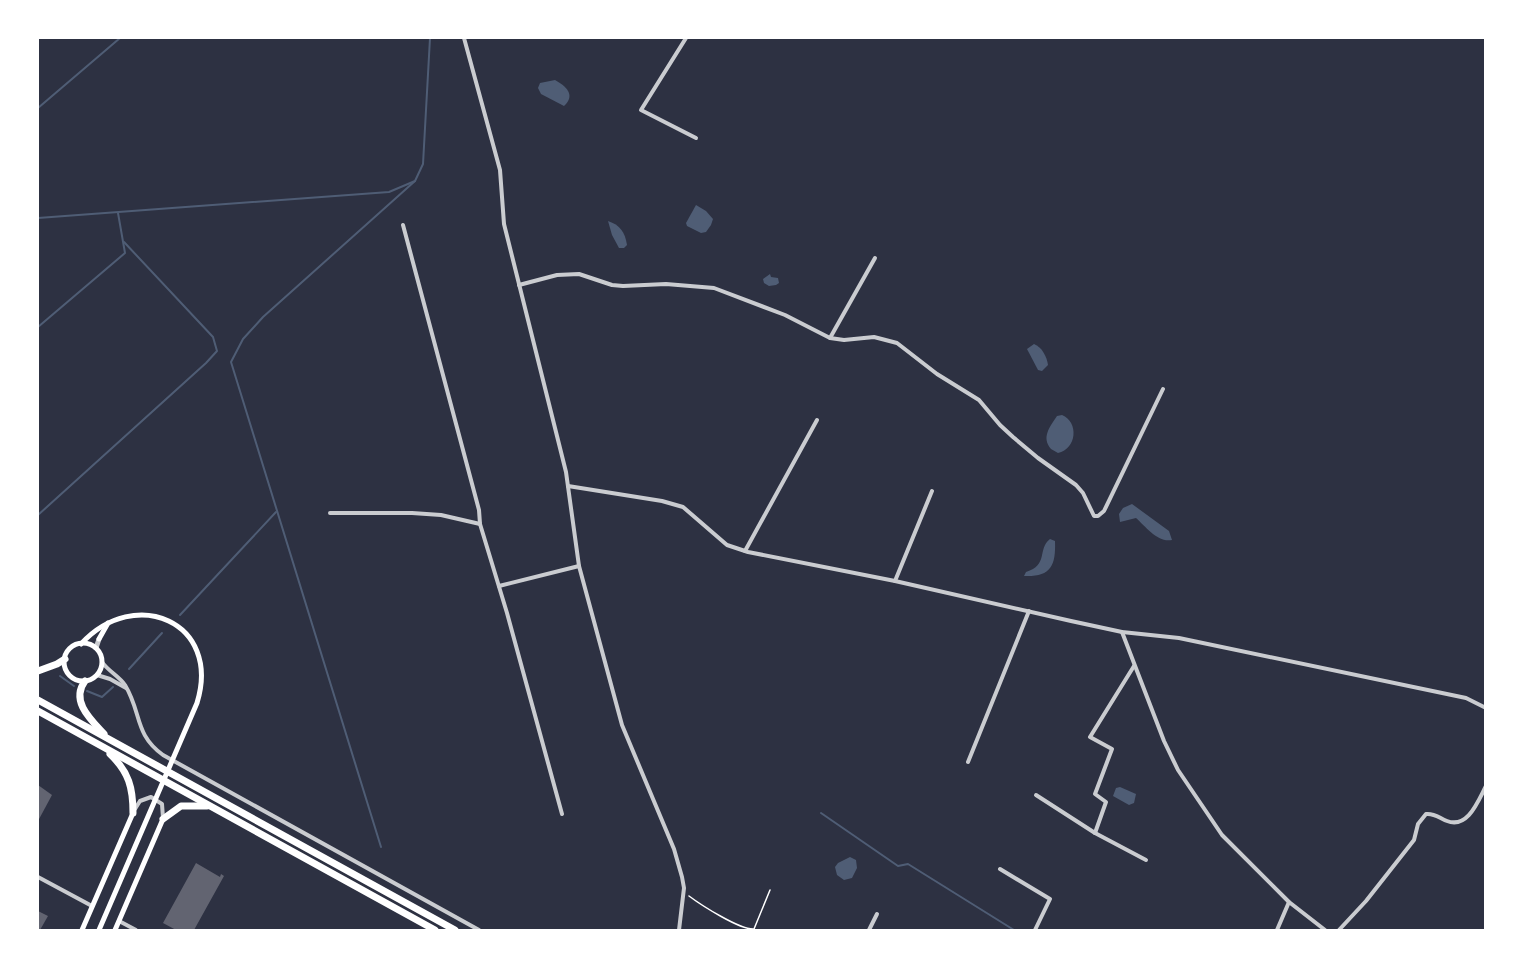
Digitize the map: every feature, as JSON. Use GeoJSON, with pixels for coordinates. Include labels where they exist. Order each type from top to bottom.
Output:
{"type":"FeatureCollection","features":[{"type":"Feature","properties":{"kind":"highway"},"geometry":{"type":"LineString","coordinates":[[38,671],[64,659]]}},
{"type":"Feature","properties":{"kind":"highway"},"geometry":{"type":"LineString","coordinates":[[85,681],[80,692],[82,707],[107,738]]}},
{"type":"Feature","properties":{"kind":"highway"},"geometry":{"type":"LineString","coordinates":[[38,700],[455,930]]}},
{"type":"Feature","properties":{"kind":"highway"},"geometry":{"type":"LineString","coordinates":[[38,711],[435,930]]}},
{"type":"Feature","properties":{"kind":"highway"},"geometry":{"type":"LineString","coordinates":[[100,746],[117,761],[129,778],[133,792],[132,813]]}},
{"type":"Feature","properties":{"kind":"highway"},"geometry":{"type":"LineString","coordinates":[[164,819],[181,806],[209,806]]}},
{"type":"Feature","properties":{"kind":"main road"},"geometry":{"type":"LineString","coordinates":[[81,644],[96,648],[102,662],[97,675],[85,681],[74,679],[66,670],[64,659],[70,649],[81,644],[91,632],[109,622],[134,614],[155,616],[175,625],[191,641],[200,660],[202,680],[187,727],[99,930]]}},
{"type":"Feature","properties":{"kind":"main road"},"geometry":{"type":"LineString","coordinates":[[99,639],[109,622]]}},
{"type":"Feature","properties":{"kind":"main road"},"geometry":{"type":"LineString","coordinates":[[82,930],[132,813]]}},
{"type":"Feature","properties":{"kind":"main road"},"geometry":{"type":"LineString","coordinates":[[115,930],[164,819]]}},
{"type":"Feature","properties":{"kind":"street"},"geometry":{"type":"LineString","coordinates":[[464,38],[500,170],[503,185],[504,224],[566,472],[579,566],[622,725],[674,849],[684,888],[679,930]]}},
{"type":"Feature","properties":{"kind":"street"},"geometry":{"type":"LineString","coordinates":[[686,38],[641,110],[696,138]]}},
{"type":"Feature","properties":{"kind":"street"},"geometry":{"type":"LineString","coordinates":[[403,225],[479,510],[480,524],[562,814]]}},
{"type":"Feature","properties":{"kind":"street"},"geometry":{"type":"LineString","coordinates":[[830,338],[875,258]]}},
{"type":"Feature","properties":{"kind":"street"},"geometry":{"type":"LineString","coordinates":[[519,285],[557,275],[579,274],[612,285],[666,284],[714,288],[785,315],[830,338],[844,340],[885,338],[909,350],[937,374],[979,400],[1013,437],[1076,485],[1083,493],[1094,516],[1104,511],[1163,389]]}},
{"type":"Feature","properties":{"kind":"street"},"geometry":{"type":"LineString","coordinates":[[745,551],[817,420]]}},
{"type":"Feature","properties":{"kind":"street"},"geometry":{"type":"LineString","coordinates":[[568,486],[662,501],[683,507],[727,545],[745,551],[895,581],[1122,632],[1179,638],[1466,698],[1485,708]]}},
{"type":"Feature","properties":{"kind":"street"},"geometry":{"type":"LineString","coordinates":[[895,581],[932,491]]}},
{"type":"Feature","properties":{"kind":"street"},"geometry":{"type":"LineString","coordinates":[[330,513],[441,515],[480,524]]}},
{"type":"Feature","properties":{"kind":"street"},"geometry":{"type":"LineString","coordinates":[[499,586],[579,566]]}},
{"type":"Feature","properties":{"kind":"street"},"geometry":{"type":"LineString","coordinates":[[968,762],[1029,611]]}},
{"type":"Feature","properties":{"kind":"street"},"geometry":{"type":"LineString","coordinates":[[1122,632],[1164,741],[1178,770],[1222,835],[1289,902],[1325,930]]}},
{"type":"Feature","properties":{"kind":"street"},"geometry":{"type":"LineString","coordinates":[[96,648],[99,639]]}},
{"type":"Feature","properties":{"kind":"street"},"geometry":{"type":"LineString","coordinates":[[102,662],[118,676],[127,688],[145,738],[153,748],[479,930]]}},
{"type":"Feature","properties":{"kind":"street"},"geometry":{"type":"LineString","coordinates":[[1095,833],[1106,802],[1095,794],[1112,749],[1090,737],[1135,665]]}},
{"type":"Feature","properties":{"kind":"street"},"geometry":{"type":"LineString","coordinates":[[97,675],[110,678],[127,688]]}},
{"type":"Feature","properties":{"kind":"street"},"geometry":{"type":"LineString","coordinates":[[1339,930],[1366,901],[1414,840],[1418,824],[1426,814],[1434,813],[1445,821],[1455,823],[1461,821],[1471,813],[1485,786]]}},
{"type":"Feature","properties":{"kind":"street"},"geometry":{"type":"LineString","coordinates":[[1036,795],[1095,833],[1146,860]]}},
{"type":"Feature","properties":{"kind":"street"},"geometry":{"type":"LineString","coordinates":[[132,813],[140,801],[151,797],[162,804],[164,819]]}},
{"type":"Feature","properties":{"kind":"street"},"geometry":{"type":"LineString","coordinates":[[1000,869],[1050,899],[1035,930]]}},
{"type":"Feature","properties":{"kind":"street"},"geometry":{"type":"LineString","coordinates":[[38,877],[93,906]]}},
{"type":"Feature","properties":{"kind":"street"},"geometry":{"type":"LineString","coordinates":[[1277,930],[1289,902]]}},
{"type":"Feature","properties":{"kind":"street"},"geometry":{"type":"LineString","coordinates":[[869,930],[877,914]]}},
{"type":"Feature","properties":{"kind":"street"},"geometry":{"type":"LineString","coordinates":[[119,921],[136,930]]}},
{"type":"Feature","properties":{"kind":"path"},"geometry":{"type":"LineString","coordinates":[[684,888],[689,897],[734,924],[749,930],[754,929],[770,890]]}},
{"type":"Feature","properties":{"kind":"water"},"geometry":{"type":"Polygon","coordinates":[[[555,80],[568,91],[568,102],[564,106],[541,94],[538,88],[540,83],[555,80]]]}},
{"type":"Feature","properties":{"kind":"water"},"geometry":{"type":"Polygon","coordinates":[[[696,205],[713,219],[706,232],[701,233],[687,226],[686,223],[696,205]]]}},
{"type":"Feature","properties":{"kind":"water"},"geometry":{"type":"Polygon","coordinates":[[[608,221],[619,227],[625,236],[627,245],[624,248],[619,248],[608,221]]]}},
{"type":"Feature","properties":{"kind":"water"},"geometry":{"type":"Polygon","coordinates":[[[770,274],[771,277],[778,278],[779,283],[769,286],[764,283],[763,279],[770,274]]]}},
{"type":"Feature","properties":{"kind":"water"},"geometry":{"type":"Polygon","coordinates":[[[1034,344],[1042,350],[1047,359],[1048,365],[1042,371],[1038,370],[1027,349],[1034,344]]]}},
{"type":"Feature","properties":{"kind":"water"},"geometry":{"type":"Polygon","coordinates":[[[1062,415],[1071,423],[1074,435],[1069,446],[1058,453],[1048,445],[1047,436],[1057,416],[1062,415]]]}},
{"type":"Feature","properties":{"kind":"water"},"geometry":{"type":"Polygon","coordinates":[[[1132,504],[1169,531],[1172,540],[1157,537],[1136,518],[1120,522],[1119,514],[1123,508],[1132,504]]]}},
{"type":"Feature","properties":{"kind":"water"},"geometry":{"type":"Polygon","coordinates":[[[1050,539],[1055,541],[1055,550],[1050,569],[1040,575],[1024,576],[1026,572],[1038,565],[1044,547],[1050,539]]]}},
{"type":"Feature","properties":{"kind":"water"},"geometry":{"type":"Polygon","coordinates":[[[1120,787],[1136,794],[1134,803],[1129,805],[1113,796],[1116,788],[1120,787]]]}},
{"type":"Feature","properties":{"kind":"water"},"geometry":{"type":"Polygon","coordinates":[[[850,857],[856,860],[857,868],[852,878],[844,880],[837,875],[835,867],[850,857]]]}},
{"type":"Feature","properties":{"kind":"building"},"geometry":{"type":"Polygon","coordinates":[[[38,785],[52,795],[38,821],[38,785]]]}},
{"type":"Feature","properties":{"kind":"building"},"geometry":{"type":"Polygon","coordinates":[[[196,863],[220,877],[221,874],[224,876],[194,930],[176,930],[163,923],[196,863]]]}},
{"type":"Feature","properties":{"kind":"building"},"geometry":{"type":"Polygon","coordinates":[[[38,911],[48,916],[40,930],[38,930],[38,911]]]}},
{"type":"Feature","properties":{"kind":"waterway"},"geometry":{"type":"LineString","coordinates":[[38,108],[120,38]]}},
{"type":"Feature","properties":{"kind":"waterway"},"geometry":{"type":"LineString","coordinates":[[38,218],[389,192],[415,181],[423,164],[430,38]]}},
{"type":"Feature","properties":{"kind":"waterway"},"geometry":{"type":"LineString","coordinates":[[381,847],[231,362],[243,339],[263,317],[415,181]]}},
{"type":"Feature","properties":{"kind":"waterway"},"geometry":{"type":"LineString","coordinates":[[38,327],[125,253],[118,213]]}},
{"type":"Feature","properties":{"kind":"waterway"},"geometry":{"type":"LineString","coordinates":[[38,515],[217,351],[213,337],[124,242]]}},
{"type":"Feature","properties":{"kind":"waterway"},"geometry":{"type":"LineString","coordinates":[[180,615],[276,512]]}},
{"type":"Feature","properties":{"kind":"waterway"},"geometry":{"type":"LineString","coordinates":[[129,669],[162,633]]}},
{"type":"Feature","properties":{"kind":"waterway"},"geometry":{"type":"LineString","coordinates":[[60,676],[74,686]]}},
{"type":"Feature","properties":{"kind":"waterway"},"geometry":{"type":"LineString","coordinates":[[87,691],[102,697],[113,687]]}},
{"type":"Feature","properties":{"kind":"waterway"},"geometry":{"type":"LineString","coordinates":[[821,813],[898,866],[908,864],[1014,930]]}}]}
